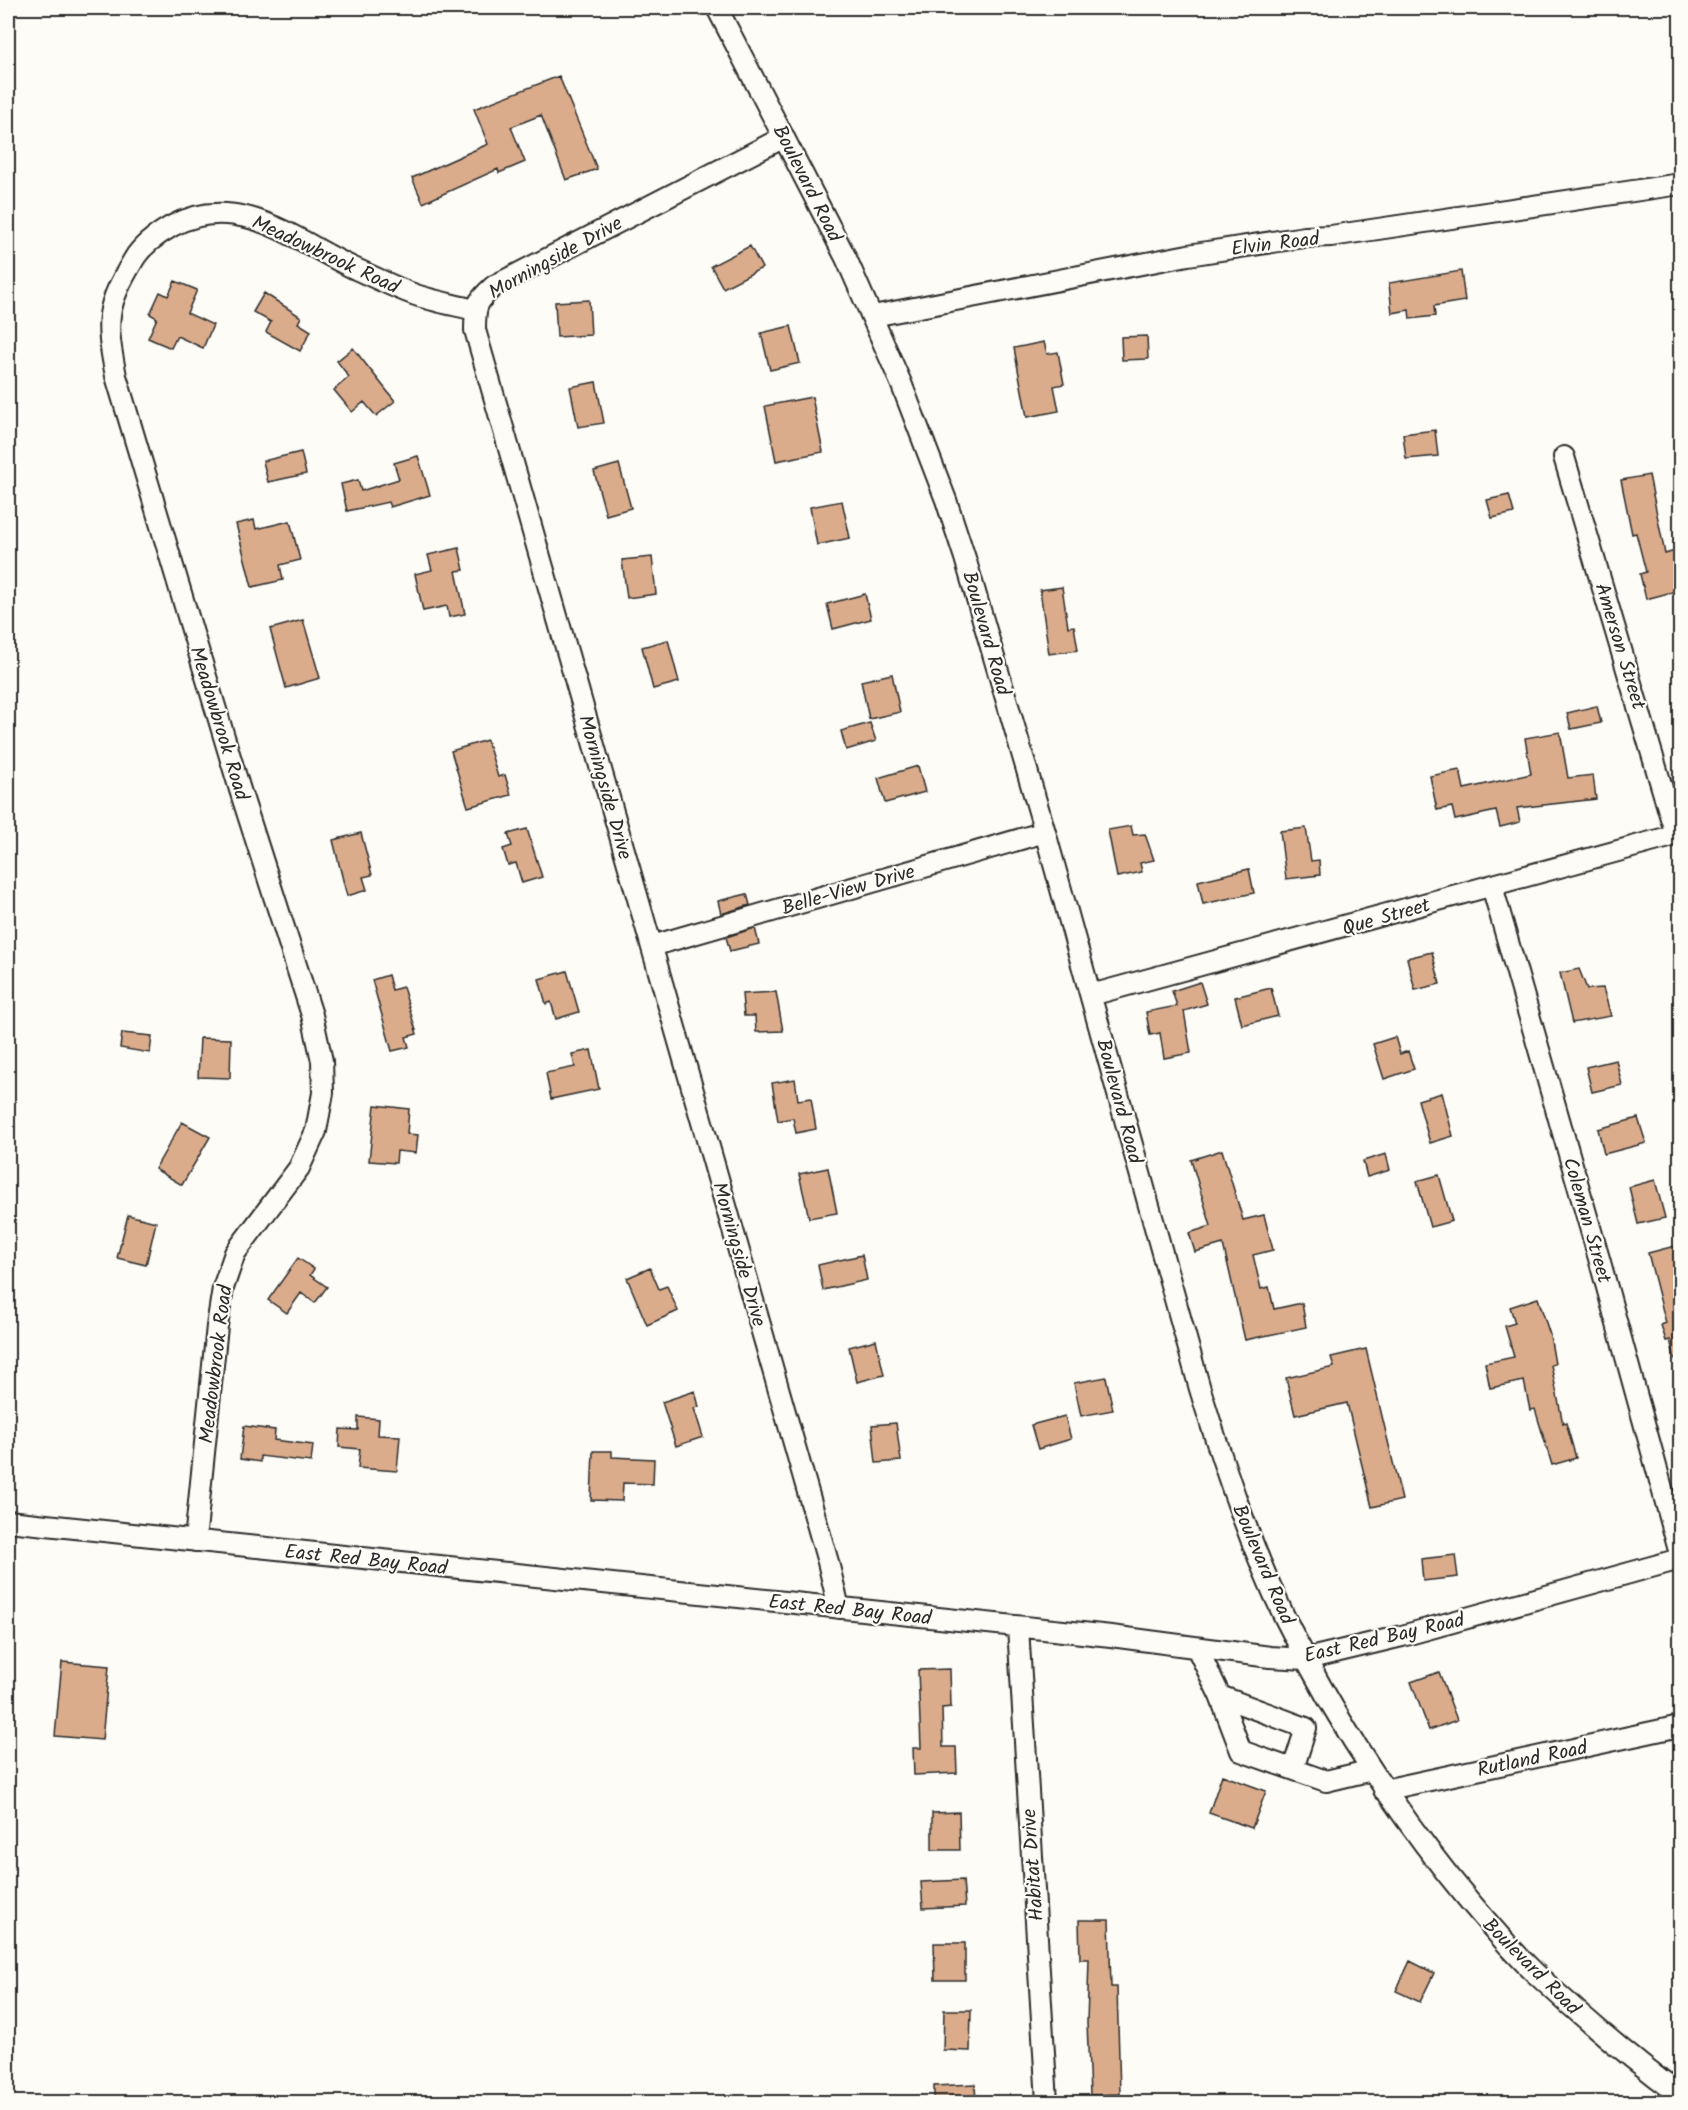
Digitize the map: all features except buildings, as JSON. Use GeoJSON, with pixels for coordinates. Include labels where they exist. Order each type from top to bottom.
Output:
{"type":"FeatureCollection","features":[{"type":"Feature","properties":{"kind":"street","name":"Boulevard Road"},"geometry":{"type":"LineString","coordinates":[[717,8],[846,258],[873,316],[946,500],[1045,832],[1200,1389],[1224,1466],[1284,1617],[1337,1713],[1384,1790],[1479,1914],[1534,1972],[1604,2035],[1680,2095]]}},
{"type":"Feature","properties":{"kind":"street","name":"Morningside Drive"},"geometry":{"type":"LineString","coordinates":[[784,137],[494,285],[479,299],[475,310],[475,330],[828,1562],[839,1608]]}},
{"type":"Feature","properties":{"kind":"street","name":"Elvin Road"},"geometry":{"type":"LineString","coordinates":[[873,316],[1188,255],[1680,184]]}},
{"type":"Feature","properties":{"kind":"street","name":"Meadowbrook Road"},"geometry":{"type":"LineString","coordinates":[[195,1540],[223,1288],[235,1253],[286,1188],[299,1168],[312,1140],[321,1112],[322,1061],[312,1015],[240,790],[116,376],[108,322],[114,295],[137,255],[164,231],[179,222],[230,214],[244,215],[270,224],[335,260],[414,295],[475,310]]}},
{"type":"Feature","properties":{"kind":"street","name":"Amerson Street"},"geometry":{"type":"LineString","coordinates":[[1564,457],[1678,835]]}},
{"type":"Feature","properties":{"kind":"street","name":"Belle-View Drive"},"geometry":{"type":"LineString","coordinates":[[652,946],[1045,832]]}},
{"type":"Feature","properties":{"kind":"street","name":"Que Street"},"geometry":{"type":"LineString","coordinates":[[1091,995],[1678,835]]}},
{"type":"Feature","properties":{"kind":"street","name":"Coleman Street"},"geometry":{"type":"LineString","coordinates":[[1492,886],[1600,1262],[1680,1556]]}},
{"type":"Feature","properties":{"kind":"street","name":"East Red Bay Road"},"geometry":{"type":"LineString","coordinates":[[8,1521],[1018,1626],[1306,1659],[1402,1636],[1680,1556]]}},
{"type":"Feature","properties":{"kind":"street","name":"Habitat Drive"},"geometry":{"type":"LineString","coordinates":[[1018,1626],[1047,2103]]}},
{"type":"Feature","properties":{"kind":"street"},"geometry":{"type":"LineString","coordinates":[[1197,1648],[1220,1696],[1241,1751],[1326,1781],[1372,1770]]}},
{"type":"Feature","properties":{"kind":"street"},"geometry":{"type":"LineString","coordinates":[[1220,1696],[1306,1728],[1337,1713]]}},
{"type":"Feature","properties":{"kind":"street","name":"Rutland Road"},"geometry":{"type":"LineString","coordinates":[[1384,1790],[1680,1726]]}},
{"type":"Feature","properties":{"kind":"street"},"geometry":{"type":"LineString","coordinates":[[1293,1769],[1306,1728]]}}]}
